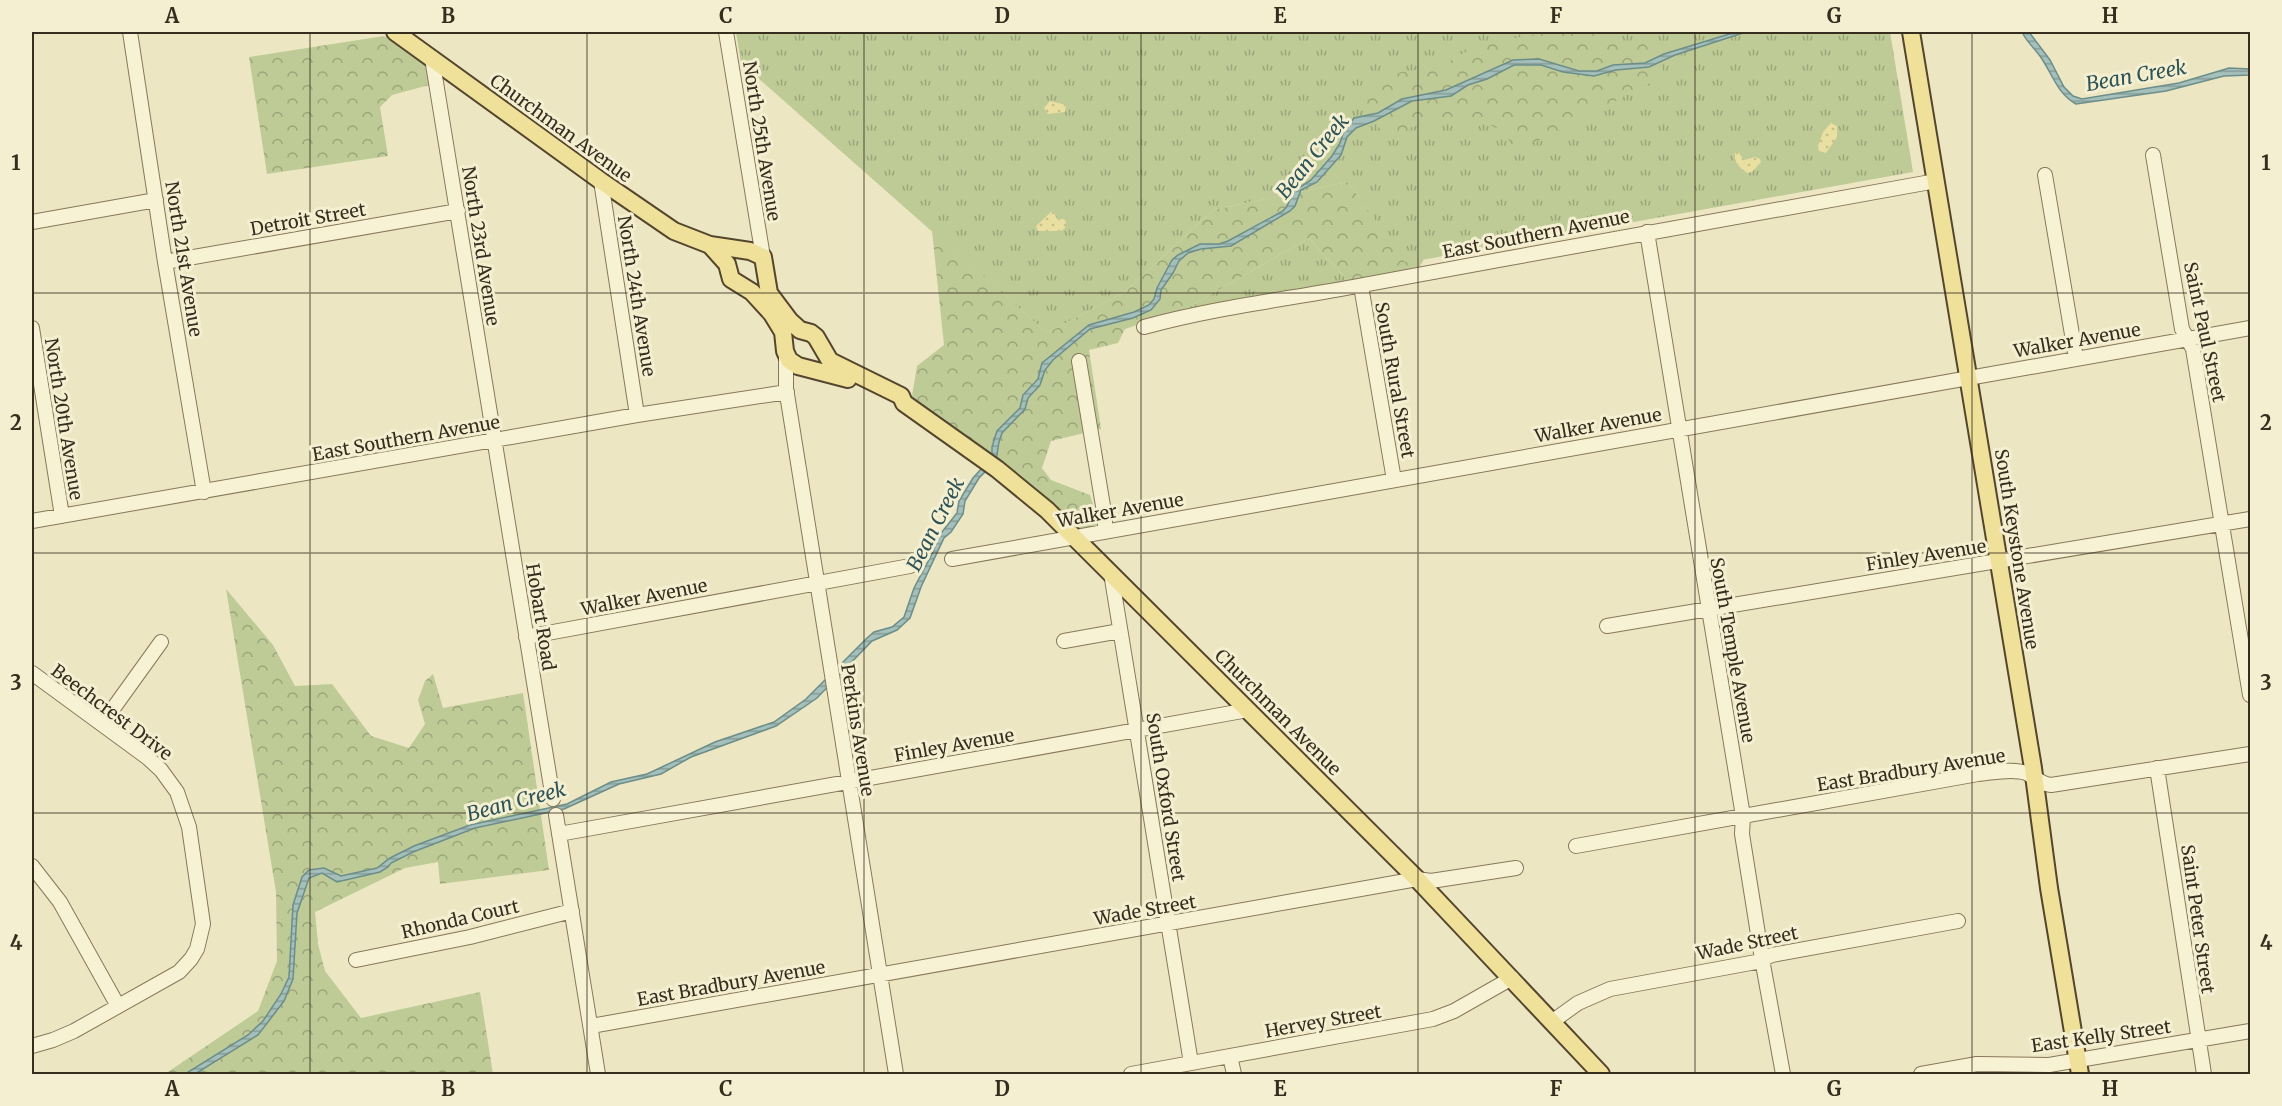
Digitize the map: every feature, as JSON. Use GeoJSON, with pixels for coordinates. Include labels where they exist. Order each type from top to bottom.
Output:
{"type":"FeatureCollection","features":[{"type":"Feature","properties":{"kind":"main road","name":"Churchman Avenue"},"geometry":{"type":"LineString","coordinates":[[395,32],[602,182],[674,231],[710,245],[742,249],[763,257],[769,293],[780,309],[800,330],[816,337],[830,361],[887,388],[901,396],[904,403]]}},
{"type":"Feature","properties":{"kind":"main road","name":"South Keystone Avenue"},"geometry":{"type":"LineString","coordinates":[[1911,32],[2035,778],[2049,888],[2078,1067]]}},
{"type":"Feature","properties":{"kind":"main road"},"geometry":{"type":"LineString","coordinates":[[710,245],[725,261],[734,282],[753,292],[768,309],[783,332],[786,349]]}},
{"type":"Feature","properties":{"kind":"main road"},"geometry":{"type":"LineString","coordinates":[[729,270],[733,257],[742,249]]}},
{"type":"Feature","properties":{"kind":"main road"},"geometry":{"type":"LineString","coordinates":[[786,349],[792,334],[800,330]]}},
{"type":"Feature","properties":{"kind":"main road"},"geometry":{"type":"LineString","coordinates":[[805,367],[818,360],[820,347]]}},
{"type":"Feature","properties":{"kind":"main road","name":"Churchman Avenue"},"geometry":{"type":"LineString","coordinates":[[786,349],[794,364],[856,381],[904,403],[973,451],[1047,510],[1417,879],[1601,1074]]}},
{"type":"Feature","properties":{"kind":"street","name":"North 21st Avenue"},"geometry":{"type":"LineString","coordinates":[[130,32],[165,262],[204,492]]}},
{"type":"Feature","properties":{"kind":"street","name":"North 25th Avenue"},"geometry":{"type":"LineString","coordinates":[[726,32],[763,257]]}},
{"type":"Feature","properties":{"kind":"street","name":"North 23rd Avenue"},"geometry":{"type":"LineString","coordinates":[[432,58],[494,441]]}},
{"type":"Feature","properties":{"kind":"street","name":"Saint Paul Street"},"geometry":{"type":"LineString","coordinates":[[2153,155],[2182,328],[2193,349],[2250,695]]}},
{"type":"Feature","properties":{"kind":"street"},"geometry":{"type":"LineString","coordinates":[[2045,174],[2076,358]]}},
{"type":"Feature","properties":{"kind":"street","name":"East Southern Avenue"},"geometry":{"type":"LineString","coordinates":[[1144,327],[1185,316],[1936,181]]}},
{"type":"Feature","properties":{"kind":"street","name":"North 24th Avenue"},"geometry":{"type":"LineString","coordinates":[[602,182],[637,415]]}},
{"type":"Feature","properties":{"kind":"street"},"geometry":{"type":"LineString","coordinates":[[32,222],[156,200]]}},
{"type":"Feature","properties":{"kind":"street","name":"Detroit Street"},"geometry":{"type":"LineString","coordinates":[[165,262],[458,212]]}},
{"type":"Feature","properties":{"kind":"street","name":"South Temple Avenue"},"geometry":{"type":"LineString","coordinates":[[1647,232],[1743,816],[1743,839],[1762,959],[1783,1074]]}},
{"type":"Feature","properties":{"kind":"street","name":"South Rural Street"},"geometry":{"type":"LineString","coordinates":[[1360,286],[1394,480]]}},
{"type":"Feature","properties":{"kind":"street","name":"North 20th Avenue"},"geometry":{"type":"LineString","coordinates":[[32,328],[62,516]]}},
{"type":"Feature","properties":{"kind":"street","name":"Walker Avenue"},"geometry":{"type":"LineString","coordinates":[[952,559],[2250,328]]}},
{"type":"Feature","properties":{"kind":"street","name":"Perkins Avenue"},"geometry":{"type":"LineString","coordinates":[[786,349],[786,388],[896,1074]]}},
{"type":"Feature","properties":{"kind":"street"},"geometry":{"type":"LineString","coordinates":[[1079,362],[1105,518],[1105,531]]}},
{"type":"Feature","properties":{"kind":"street"},"geometry":{"type":"LineString","coordinates":[[787,392],[805,367]]}},
{"type":"Feature","properties":{"kind":"street","name":"East Southern Avenue"},"geometry":{"type":"LineString","coordinates":[[32,521],[637,415],[787,392]]}},
{"type":"Feature","properties":{"kind":"street","name":"Hobart Road"},"geometry":{"type":"LineString","coordinates":[[494,441],[553,799]]}},
{"type":"Feature","properties":{"kind":"street","name":"Finley Avenue"},"geometry":{"type":"LineString","coordinates":[[1607,626],[2250,519]]}},
{"type":"Feature","properties":{"kind":"street","name":"Walker Avenue"},"geometry":{"type":"LineString","coordinates":[[526,637],[910,566]]}},
{"type":"Feature","properties":{"kind":"street","name":"South Oxford Street"},"geometry":{"type":"LineString","coordinates":[[1111,573],[1191,1063]]}},
{"type":"Feature","properties":{"kind":"street"},"geometry":{"type":"LineString","coordinates":[[1064,641],[1120,632]]}},
{"type":"Feature","properties":{"kind":"street"},"geometry":{"type":"LineString","coordinates":[[102,724],[161,642]]}},
{"type":"Feature","properties":{"kind":"street","name":"Beechcrest Drive"},"geometry":{"type":"LineString","coordinates":[[32,673],[155,764],[172,784],[181,801],[189,827],[202,915],[202,933],[194,953],[179,972],[118,1006]]}},
{"type":"Feature","properties":{"kind":"street","name":"Finley Avenue"},"geometry":{"type":"LineString","coordinates":[[559,834],[1248,710]]}},
{"type":"Feature","properties":{"kind":"street","name":"East Bradbury Avenue"},"geometry":{"type":"LineString","coordinates":[[1576,846],[1978,774],[2020,772],[2044,784],[2052,785],[2250,754]]}},
{"type":"Feature","properties":{"kind":"street","name":"Saint Peter Street"},"geometry":{"type":"LineString","coordinates":[[2157,768],[2204,1074]]}},
{"type":"Feature","properties":{"kind":"street"},"geometry":{"type":"LineString","coordinates":[[556,816],[598,1074]]}},
{"type":"Feature","properties":{"kind":"street"},"geometry":{"type":"LineString","coordinates":[[32,866],[60,902],[118,1006],[62,1037],[32,1046]]}},
{"type":"Feature","properties":{"kind":"street"},"geometry":{"type":"LineString","coordinates":[[1417,879],[1431,881],[1516,868]]}},
{"type":"Feature","properties":{"kind":"street","name":"Wade Street"},"geometry":{"type":"LineString","coordinates":[[879,975],[1417,879]]}},
{"type":"Feature","properties":{"kind":"street","name":"Rhonda Court"},"geometry":{"type":"LineString","coordinates":[[356,960],[470,937],[572,911]]}},
{"type":"Feature","properties":{"kind":"street","name":"Wade Street"},"geometry":{"type":"LineString","coordinates":[[1553,1021],[1578,1003],[1605,991],[1756,962],[1772,955],[1958,921]]}},
{"type":"Feature","properties":{"kind":"street","name":"East Bradbury Avenue"},"geometry":{"type":"LineString","coordinates":[[591,1026],[879,975]]}},
{"type":"Feature","properties":{"kind":"street","name":"Hervey Street"},"geometry":{"type":"LineString","coordinates":[[1131,1074],[1433,1019],[1454,1011],[1512,978]]}},
{"type":"Feature","properties":{"kind":"street","name":"East Kelly Street"},"geometry":{"type":"LineString","coordinates":[[1920,1074],[1977,1064],[2078,1067],[2250,1031]]}},
{"type":"Feature","properties":{"kind":"street"},"geometry":{"type":"LineString","coordinates":[[1230,1056],[1234,1074]]}},
{"type":"Feature","properties":{"kind":"green space"},"geometry":{"type":"Polygon","coordinates":[[[736,32],[1890,32],[1913,172],[1405,263],[1348,182],[1213,210],[1125,292],[1047,333],[741,63],[736,32]]]}},
{"type":"Feature","properties":{"kind":"green space"},"geometry":{"type":"Polygon","coordinates":[[[1585,32],[1618,41],[1657,42],[1664,76],[1516,152],[1503,132],[1477,122],[1422,118],[1402,136],[1380,129],[1360,99],[1373,85],[1401,72],[1439,67],[1473,48],[1528,35],[1585,32]]]}},
{"type":"Feature","properties":{"kind":"green space"},"geometry":{"type":"Polygon","coordinates":[[[384,36],[424,58],[429,85],[392,95],[380,107],[388,156],[267,174],[249,57],[384,36]]]}},
{"type":"Feature","properties":{"kind":"green space"},"geometry":{"type":"Polygon","coordinates":[[[1348,182],[1405,262],[1424,259],[1419,268],[1351,284],[1309,238],[1187,308],[1125,329],[1118,343],[1089,350],[1101,429],[1051,441],[1042,468],[1051,480],[1090,495],[1100,526],[1076,530],[912,396],[917,366],[944,345],[932,231],[1047,333],[1125,292],[1213,210],[1348,182]]]}},
{"type":"Feature","properties":{"kind":"green space"},"geometry":{"type":"Polygon","coordinates":[[[1309,238],[1351,284],[1186,312],[1187,308],[1309,238]]]}},
{"type":"Feature","properties":{"kind":"green space"},"geometry":{"type":"Polygon","coordinates":[[[226,589],[273,645],[295,686],[332,684],[371,736],[409,748],[425,724],[418,700],[425,681],[433,674],[443,708],[523,693],[549,870],[440,884],[438,862],[405,868],[315,912],[318,944],[325,971],[361,1018],[480,992],[493,1074],[165,1074],[258,1011],[277,961],[276,892],[226,589]]]}},
{"type":"Feature","properties":{"kind":"sand"},"geometry":{"type":"Polygon","coordinates":[[[1050,101],[1066,105],[1065,112],[1048,114],[1044,108],[1050,101]]]}},
{"type":"Feature","properties":{"kind":"sand"},"geometry":{"type":"Polygon","coordinates":[[[1831,123],[1837,126],[1837,137],[1826,153],[1819,151],[1818,146],[1823,132],[1831,123]]]}},
{"type":"Feature","properties":{"kind":"sand"},"geometry":{"type":"Polygon","coordinates":[[[1738,152],[1744,160],[1755,157],[1761,162],[1752,172],[1747,173],[1736,162],[1735,153],[1738,152]]]}},
{"type":"Feature","properties":{"kind":"sand"},"geometry":{"type":"Polygon","coordinates":[[[1051,212],[1057,219],[1066,221],[1065,228],[1061,231],[1038,231],[1036,226],[1051,212]]]}},
{"type":"Feature","properties":{"kind":"water","name":"Bean Creek"},"geometry":{"type":"Polygon","coordinates":[[[1736,32],[1746,32],[1675,55],[1649,67],[1616,70],[1594,76],[1563,72],[1541,65],[1514,65],[1487,79],[1468,85],[1451,96],[1412,101],[1356,128],[1347,137],[1341,155],[1317,182],[1301,190],[1295,206],[1290,211],[1231,246],[1201,249],[1188,253],[1179,261],[1161,290],[1160,299],[1151,310],[1133,318],[1090,329],[1053,360],[1045,370],[1040,385],[1028,398],[1025,409],[1002,433],[996,461],[979,478],[965,501],[963,514],[944,538],[921,587],[910,618],[897,630],[872,641],[817,698],[776,726],[691,757],[661,774],[619,784],[564,809],[475,828],[413,852],[391,863],[380,872],[337,882],[322,873],[309,878],[297,913],[293,979],[284,1001],[258,1035],[195,1074],[185,1074],[248,1035],[263,1021],[281,994],[289,977],[293,905],[302,877],[309,870],[324,868],[341,876],[377,868],[390,858],[414,846],[470,825],[567,804],[611,782],[647,774],[715,742],[774,722],[806,699],[874,632],[892,627],[904,617],[914,588],[933,552],[938,537],[957,513],[959,501],[973,478],[992,457],[992,447],[997,431],[1020,408],[1023,395],[1038,379],[1042,363],[1089,325],[1134,312],[1149,305],[1172,260],[1178,255],[1200,244],[1219,244],[1228,241],[1283,211],[1294,191],[1311,180],[1332,156],[1344,131],[1354,118],[1378,113],[1402,99],[1446,90],[1513,60],[1539,59],[1579,71],[1597,71],[1613,65],[1645,63],[1664,54],[1736,32]]]}},
{"type":"Feature","properties":{"kind":"water","name":"Bean Creek"},"geometry":{"type":"Polygon","coordinates":[[[2022,32],[2029,32],[2050,60],[2064,87],[2073,96],[2082,99],[2179,83],[2229,68],[2250,69],[2250,75],[2224,76],[2166,91],[2076,104],[2060,90],[2042,59],[2022,32]]]}}]}
